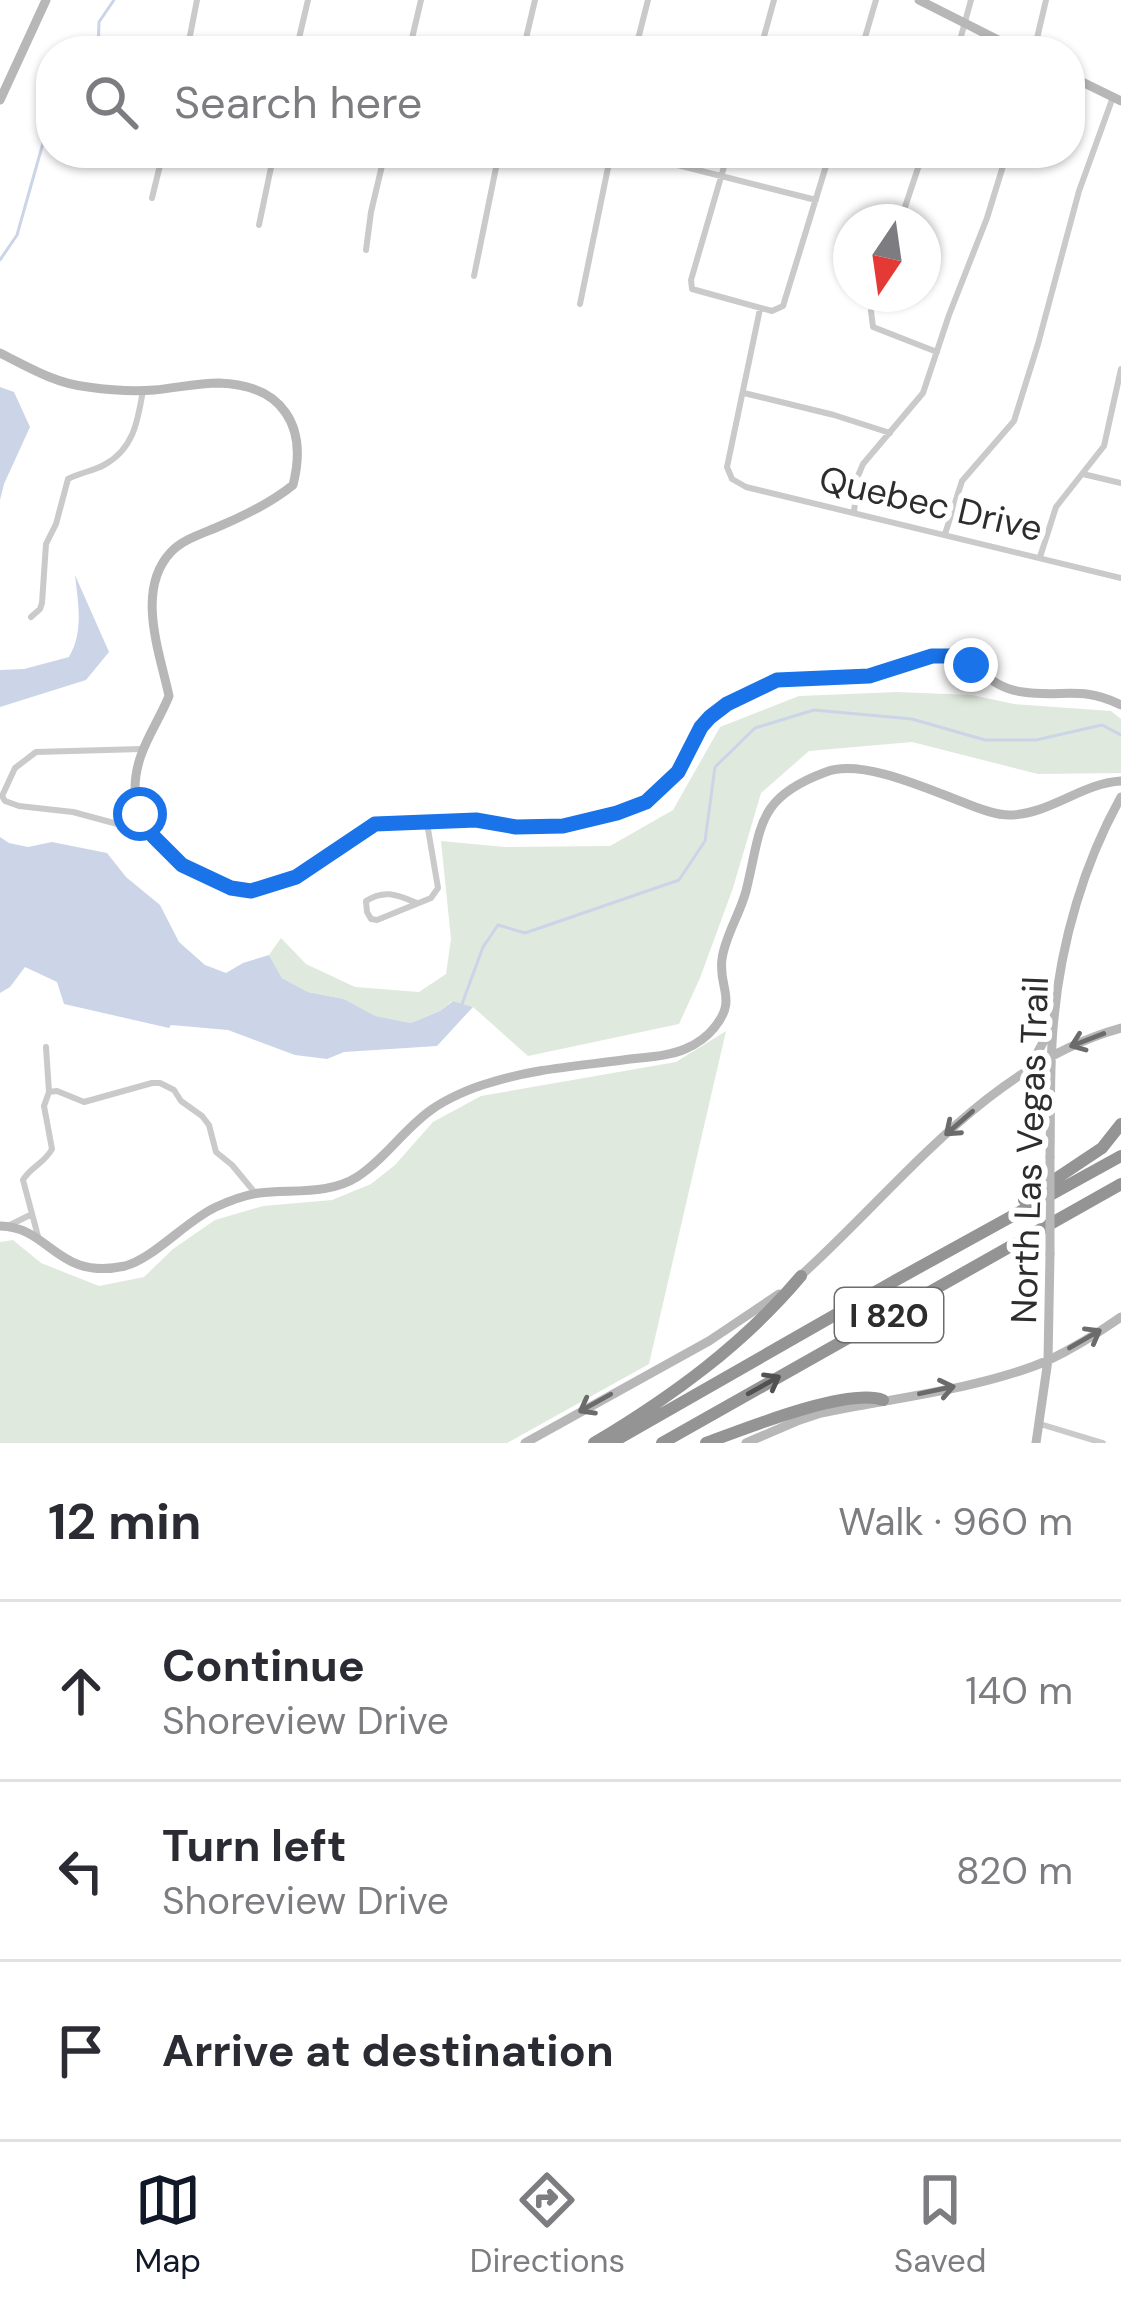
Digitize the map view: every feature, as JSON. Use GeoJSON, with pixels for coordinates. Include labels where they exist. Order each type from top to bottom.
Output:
{"type":"FeatureCollection","features":[{"type":"Feature","properties":{"kind":"highway"},"geometry":{"type":"LineString","coordinates":[[1001,1221],[1006,1211],[1102,1148],[1121,1124]]}},
{"type":"Feature","properties":{"kind":"highway","name":"I 820"},"geometry":{"type":"LineString","coordinates":[[610,1443],[1121,1156]]}},
{"type":"Feature","properties":{"kind":"highway","name":"I 820"},"geometry":{"type":"LineString","coordinates":[[662,1443],[1120,1186]]}},
{"type":"Feature","properties":{"kind":"highway"},"geometry":{"type":"LineString","coordinates":[[594,1443],[661,1402],[729,1348],[772,1311],[801,1276]]}},
{"type":"Feature","properties":{"kind":"highway"},"geometry":{"type":"LineString","coordinates":[[706,1443],[812,1407],[873,1396],[884,1400]]}},
{"type":"Feature","properties":{"kind":"street"},"geometry":{"type":"LineString","coordinates":[[0,100],[46,0]]}},
{"type":"Feature","properties":{"kind":"street"},"geometry":{"type":"LineString","coordinates":[[190,36],[197,0]]}},
{"type":"Feature","properties":{"kind":"street"},"geometry":{"type":"LineString","coordinates":[[300,36],[308,0]]}},
{"type":"Feature","properties":{"kind":"street"},"geometry":{"type":"LineString","coordinates":[[413,36],[421,0]]}},
{"type":"Feature","properties":{"kind":"street"},"geometry":{"type":"LineString","coordinates":[[527,36],[535,0]]}},
{"type":"Feature","properties":{"kind":"street"},"geometry":{"type":"LineString","coordinates":[[639,36],[648,0]]}},
{"type":"Feature","properties":{"kind":"street"},"geometry":{"type":"LineString","coordinates":[[764,36],[774,0]]}},
{"type":"Feature","properties":{"kind":"street"},"geometry":{"type":"LineString","coordinates":[[865,36],[876,0]]}},
{"type":"Feature","properties":{"kind":"street"},"geometry":{"type":"LineString","coordinates":[[919,0],[993,36]]}},
{"type":"Feature","properties":{"kind":"street"},"geometry":{"type":"LineString","coordinates":[[962,36],[971,0]]}},
{"type":"Feature","properties":{"kind":"street"},"geometry":{"type":"LineString","coordinates":[[1038,36],[1046,0]]}},
{"type":"Feature","properties":{"kind":"street"},"geometry":{"type":"LineString","coordinates":[[945,534],[962,481],[1014,422],[1078,191],[1117,99],[1085,83]]}},
{"type":"Feature","properties":{"kind":"street"},"geometry":{"type":"LineString","coordinates":[[152,198],[159,168]]}},
{"type":"Feature","properties":{"kind":"street"},"geometry":{"type":"LineString","coordinates":[[260,225],[271,168]]}},
{"type":"Feature","properties":{"kind":"street"},"geometry":{"type":"LineString","coordinates":[[366,250],[382,168]]}},
{"type":"Feature","properties":{"kind":"street"},"geometry":{"type":"LineString","coordinates":[[474,276],[496,168]]}},
{"type":"Feature","properties":{"kind":"street"},"geometry":{"type":"LineString","coordinates":[[580,304],[607,168]]}},
{"type":"Feature","properties":{"kind":"street"},"geometry":{"type":"LineString","coordinates":[[692,168],[816,200]]}},
{"type":"Feature","properties":{"kind":"street"},"geometry":{"type":"LineString","coordinates":[[723,168],[692,289],[772,310],[783,305],[826,168]]}},
{"type":"Feature","properties":{"kind":"street"},"geometry":{"type":"LineString","coordinates":[[907,204],[918,168]]}},
{"type":"Feature","properties":{"kind":"street"},"geometry":{"type":"LineString","coordinates":[[854,512],[863,464],[923,393],[1002,168]]}},
{"type":"Feature","properties":{"kind":"street"},"geometry":{"type":"LineString","coordinates":[[760,309],[744,393],[890,433]]}},
{"type":"Feature","properties":{"kind":"street"},"geometry":{"type":"LineString","coordinates":[[871,312],[873,327],[937,352]]}},
{"type":"Feature","properties":{"kind":"street"},"geometry":{"type":"LineString","coordinates":[[0,353],[59,381],[89,388],[143,390],[218,383],[253,390],[289,414],[298,448],[293,485],[270,502],[172,551],[160,567],[152,604],[170,696],[142,749],[134,793],[151,833],[170,855],[199,875],[231,888],[251,891],[296,877],[369,826],[476,820],[516,827],[563,826],[646,802],[678,772],[710,717],[777,680],[869,676],[932,656],[952,656],[1006,689],[1087,692],[1121,705]]}},
{"type":"Feature","properties":{"kind":"street"},"geometry":{"type":"LineString","coordinates":[[1040,556],[1056,507],[1104,446],[1121,369]]}},
{"type":"Feature","properties":{"kind":"street"},"geometry":{"type":"LineString","coordinates":[[31,617],[42,603],[46,544],[68,479],[107,463],[129,442],[138,424],[143,390]]}},
{"type":"Feature","properties":{"kind":"street","name":"Quebec Drive"},"geometry":{"type":"LineString","coordinates":[[744,393],[727,466],[730,476],[746,487],[1121,578]]}},
{"type":"Feature","properties":{"kind":"street"},"geometry":{"type":"LineString","coordinates":[[1083,474],[1121,483]]}},
{"type":"Feature","properties":{"kind":"street"},"geometry":{"type":"LineString","coordinates":[[142,749],[36,752],[15,768],[2,796],[20,806],[74,812],[151,833]]}},
{"type":"Feature","properties":{"kind":"street"},"geometry":{"type":"LineString","coordinates":[[4,1226],[19,1228],[78,1266],[124,1266],[215,1208],[256,1193],[300,1192],[348,1182],[432,1109],[485,1083],[541,1070],[669,1054],[701,1041],[727,1004],[721,962],[746,893],[767,811],[775,800],[830,770],[860,769],[1009,815],[1121,781]]}},
{"type":"Feature","properties":{"kind":"street","name":"North Las Vegas Trail"},"geometry":{"type":"LineString","coordinates":[[1036,1443],[1048,1360],[1054,1024],[1067,939],[1084,882],[1121,797]]}},
{"type":"Feature","properties":{"kind":"street"},"geometry":{"type":"LineString","coordinates":[[417,903],[386,892],[366,901],[371,919],[377,920],[431,898],[438,888],[428,823]]}},
{"type":"Feature","properties":{"kind":"street"},"geometry":{"type":"LineString","coordinates":[[1025,1074],[1054,1024]]}},
{"type":"Feature","properties":{"kind":"street"},"geometry":{"type":"LineString","coordinates":[[525,1443],[750,1316],[801,1276],[977,1107],[1053,1053],[1121,1028]]}},
{"type":"Feature","properties":{"kind":"street"},"geometry":{"type":"LineString","coordinates":[[39,1240],[23,1180],[45,1161],[53,1146],[44,1106],[49,1091],[46,1047]]}},
{"type":"Feature","properties":{"kind":"street"},"geometry":{"type":"LineString","coordinates":[[49,1091],[84,1102],[162,1084],[202,1116],[216,1152],[256,1193]]}},
{"type":"Feature","properties":{"kind":"street"},"geometry":{"type":"LineString","coordinates":[[4,1226],[33,1213]]}},
{"type":"Feature","properties":{"kind":"street"},"geometry":{"type":"LineString","coordinates":[[746,1443],[796,1420],[1000,1376],[1048,1360],[1121,1317]]}},
{"type":"Feature","properties":{"kind":"street"},"geometry":{"type":"LineString","coordinates":[[1040,1424],[1102,1443]]}},
{"type":"Feature","properties":{"kind":"shaded area"},"geometry":{"type":"Polygon","coordinates":[[[972,695],[1014,704],[1111,711],[1121,719],[1121,773],[1038,774],[912,742],[809,751],[761,793],[733,888],[679,1024],[528,1056],[473,1007],[452,1001],[411,1023],[374,1016],[344,999],[308,992],[282,978],[269,955],[281,938],[306,964],[355,987],[419,992],[446,974],[451,939],[441,841],[505,847],[610,846],[673,810],[720,727],[799,696],[972,695]]]}},
{"type":"Feature","properties":{"kind":"shaded area"},"geometry":{"type":"Polygon","coordinates":[[[726,1031],[649,1364],[507,1443],[0,1443],[0,1242],[13,1240],[41,1263],[99,1286],[144,1277],[173,1249],[215,1220],[263,1206],[332,1200],[371,1184],[433,1122],[481,1096],[676,1062],[726,1031]]]}},
{"type":"Feature","properties":{"kind":"water"},"geometry":{"type":"Polygon","coordinates":[[[0,387],[14,392],[30,427],[0,500],[0,387]]]}},
{"type":"Feature","properties":{"kind":"water"},"geometry":{"type":"Polygon","coordinates":[[[75,575],[109,652],[86,680],[0,707],[0,670],[69,657],[78,627],[75,575]]]}},
{"type":"Feature","properties":{"kind":"water"},"geometry":{"type":"Polygon","coordinates":[[[0,837],[28,847],[52,842],[107,853],[126,877],[160,905],[179,942],[205,965],[226,973],[269,955],[282,978],[308,992],[344,999],[375,1016],[411,1023],[453,1001],[473,1007],[437,1046],[344,1052],[327,1059],[295,1055],[228,1030],[169,1028],[64,1004],[57,982],[25,967],[0,993],[0,837]]]}},
{"type":"Feature","properties":{"kind":"waterway"},"geometry":{"type":"LineString","coordinates":[[99,36],[99,22],[114,0]]}},
{"type":"Feature","properties":{"kind":"waterway"},"geometry":{"type":"LineString","coordinates":[[0,260],[17,235],[36,168]]}},
{"type":"Feature","properties":{"kind":"waterway"},"geometry":{"type":"LineString","coordinates":[[462,1004],[483,947],[498,925],[525,933],[679,880],[705,841],[715,767],[755,728],[814,710],[912,719],[985,740],[1036,740],[1102,725],[1121,735]]}},
{"type":"Feature","properties":{"kind":"route"},"geometry":{"type":"LineString","coordinates":[[140,814],[153,836],[182,865],[231,888],[251,891],[296,877],[375,824],[476,820],[516,827],[563,826],[646,802],[678,772],[710,717],[777,680],[869,676],[932,656],[952,656],[971,665]]}}]}
